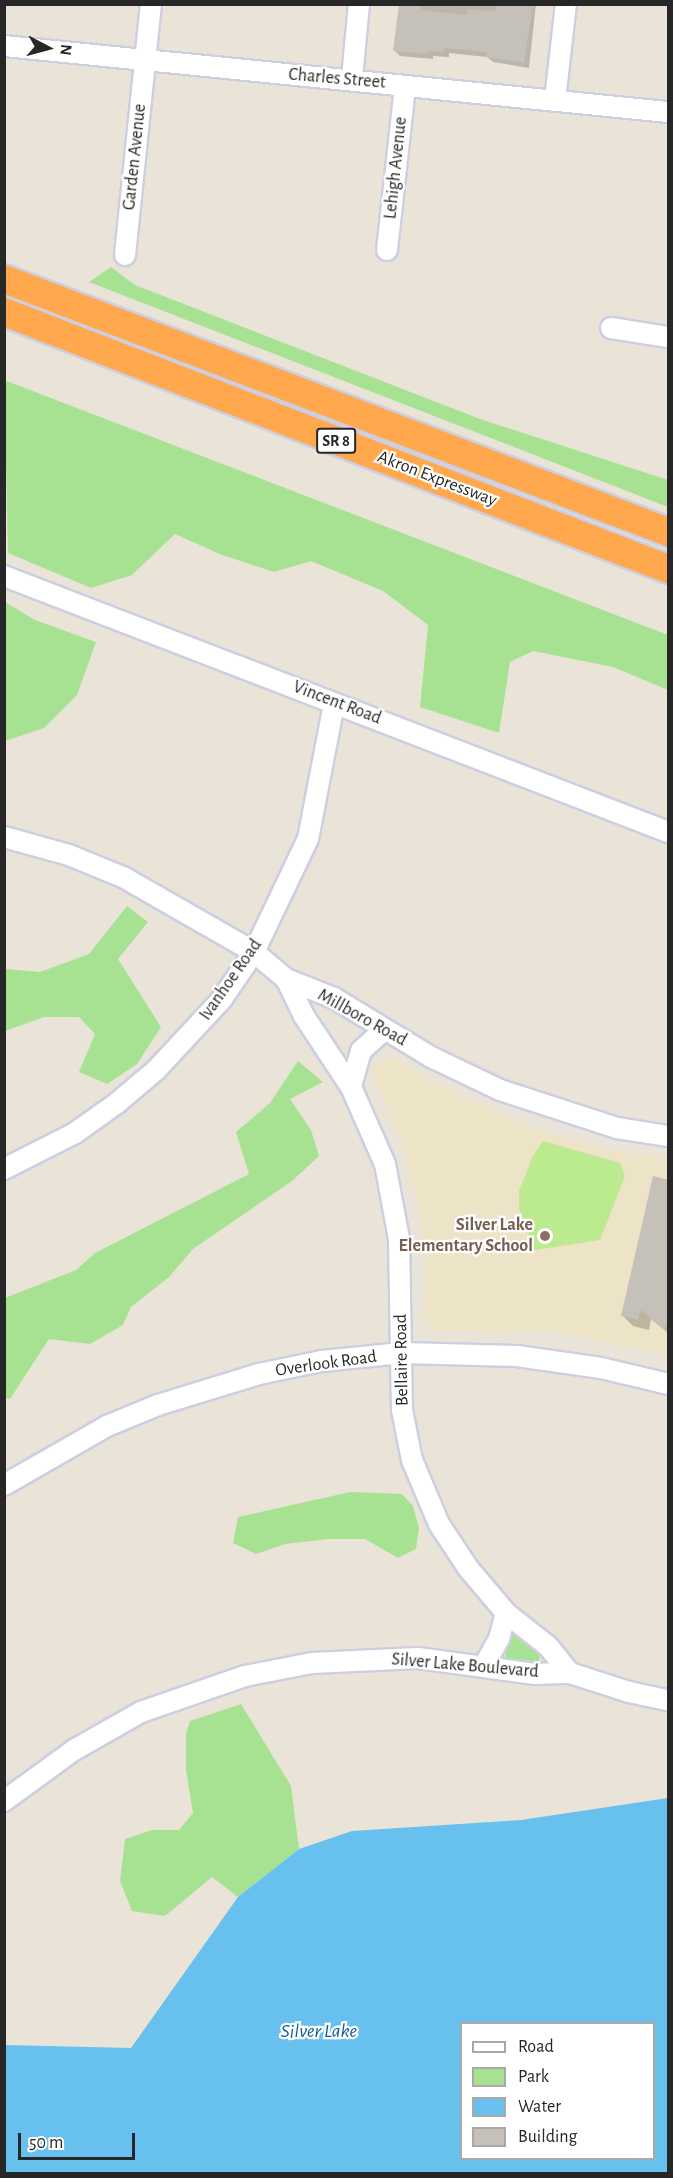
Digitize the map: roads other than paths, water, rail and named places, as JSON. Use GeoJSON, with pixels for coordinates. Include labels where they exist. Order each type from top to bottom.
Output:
{"type":"FeatureCollection","features":[{"type":"Feature","properties":{"kind":"highway","name":"Akron Expressway"},"geometry":{"type":"LineString","coordinates":[[4,279],[669,532]]}},
{"type":"Feature","properties":{"kind":"highway","name":"Akron Expressway"},"geometry":{"type":"LineString","coordinates":[[4,312],[669,569]]}},
{"type":"Feature","properties":{"kind":"street","name":"Garden Avenue"},"geometry":{"type":"LineString","coordinates":[[125,255],[151,4]]}},
{"type":"Feature","properties":{"kind":"street"},"geometry":{"type":"LineString","coordinates":[[352,78],[358,4]]}},
{"type":"Feature","properties":{"kind":"street"},"geometry":{"type":"LineString","coordinates":[[555,100],[566,4]]}},
{"type":"Feature","properties":{"kind":"street","name":"Charles Street"},"geometry":{"type":"LineString","coordinates":[[4,46],[352,78],[405,86],[669,112]]}},
{"type":"Feature","properties":{"kind":"street","name":"Lehigh Avenue"},"geometry":{"type":"LineString","coordinates":[[387,250],[405,86]]}},
{"type":"Feature","properties":{"kind":"street"},"geometry":{"type":"LineString","coordinates":[[611,328],[669,337]]}},
{"type":"Feature","properties":{"kind":"street","name":"Vincent Road"},"geometry":{"type":"LineString","coordinates":[[4,576],[669,832]]}},
{"type":"Feature","properties":{"kind":"street","name":"Ivanhoe Road"},"geometry":{"type":"LineString","coordinates":[[4,1169],[95,1120],[156,1070],[222,999],[254,952],[312,828],[334,704]]}},
{"type":"Feature","properties":{"kind":"street","name":"Millboro Road"},"geometry":{"type":"LineString","coordinates":[[4,837],[69,855],[123,877],[254,952],[286,980],[334,998],[384,1030],[465,1074],[534,1104],[617,1128],[669,1136]]}},
{"type":"Feature","properties":{"kind":"street","name":"Bellaire Road"},"geometry":{"type":"LineString","coordinates":[[286,980],[304,1016],[351,1087],[376,1139],[391,1190],[401,1252],[402,1410],[420,1485],[455,1550],[506,1613],[548,1646],[570,1673]]}},
{"type":"Feature","properties":{"kind":"street"},"geometry":{"type":"LineString","coordinates":[[351,1087],[361,1051],[384,1030]]}},
{"type":"Feature","properties":{"kind":"street","name":"Overlook Road"},"geometry":{"type":"LineString","coordinates":[[4,1485],[107,1426],[197,1392],[309,1364],[402,1353],[469,1353],[544,1358],[669,1384]]}},
{"type":"Feature","properties":{"kind":"street"},"geometry":{"type":"LineString","coordinates":[[485,1664],[499,1640],[506,1613]]}},
{"type":"Feature","properties":{"kind":"street","name":"Silver Lake Boulevard"},"geometry":{"type":"LineString","coordinates":[[4,1801],[74,1750],[141,1712],[245,1676],[344,1660],[418,1658],[485,1664],[535,1674],[570,1673],[669,1700]]}},
{"type":"Feature","properties":{"kind":"water","name":"Silver Lake"},"geometry":{"type":"Polygon","coordinates":[[[668,1798],[668,2173],[5,2173],[5,2045],[131,2048],[238,1897],[299,1849],[352,1831],[521,1820],[668,1798]]]}},
{"type":"Feature","properties":{"kind":"place","name":"Silver Lake Elementary School"},"geometry":{"type":"Point","coordinates":[545,1236]}}]}
